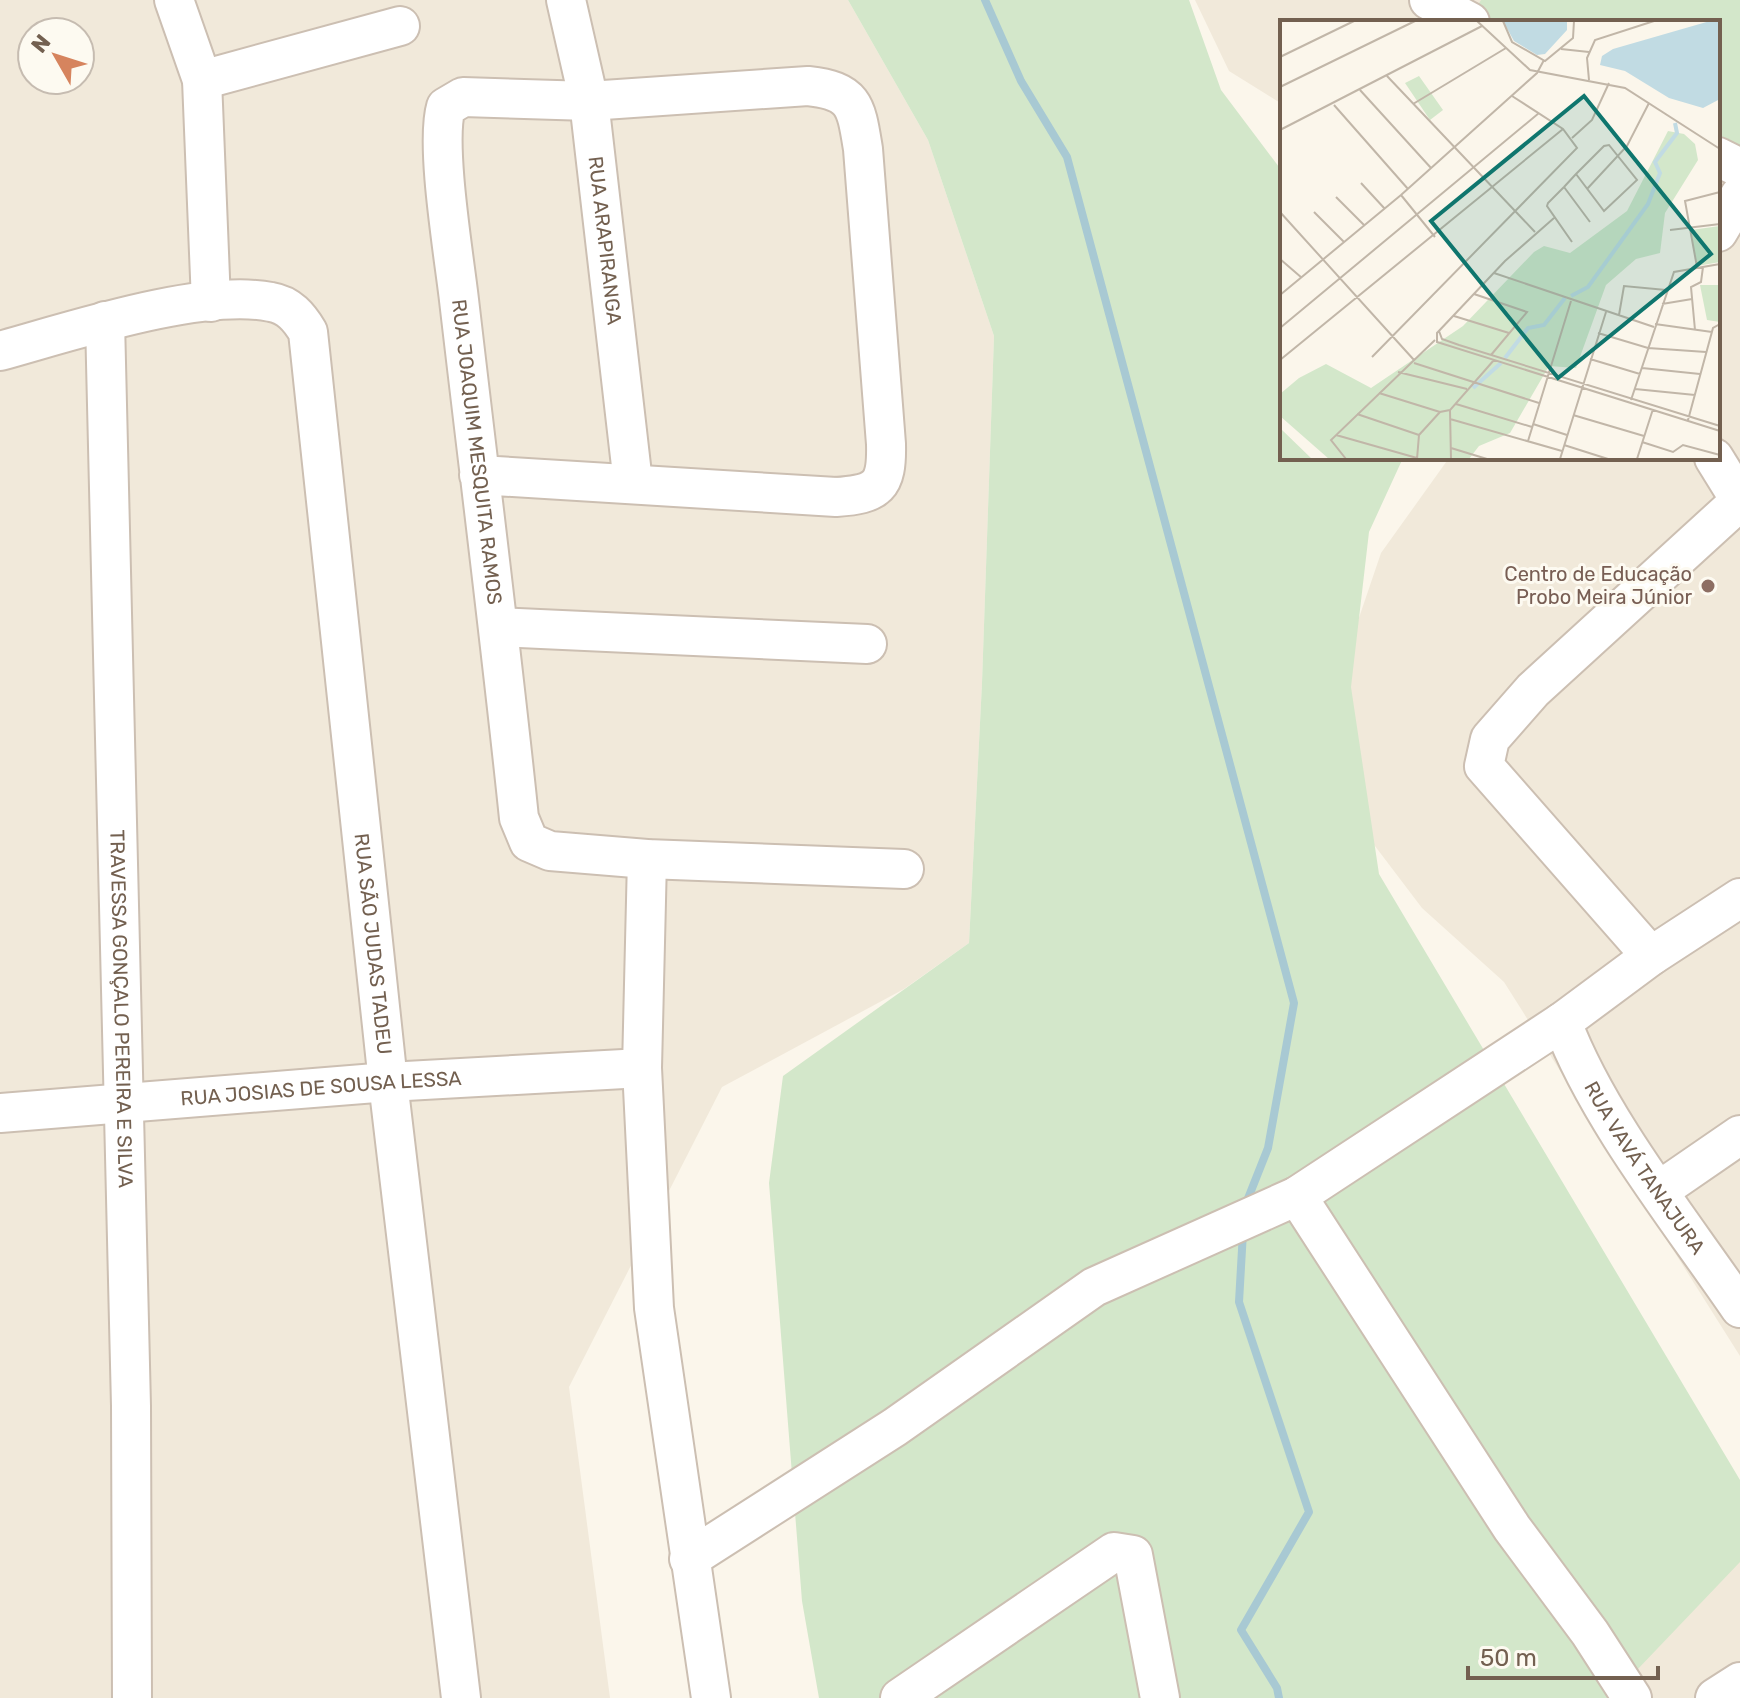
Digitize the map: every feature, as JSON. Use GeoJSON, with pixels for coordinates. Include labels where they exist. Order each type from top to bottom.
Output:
{"type":"FeatureCollection","features":[{"type":"Feature","properties":{"kind":"street"},"geometry":{"type":"LineString","coordinates":[[0,351],[105,321],[211,302],[202,80],[174,0]]}},
{"type":"Feature","properties":{"kind":"street","name":"RUA ARAPIRANGA"},"geometry":{"type":"LineString","coordinates":[[566,0],[589,101],[633,483]]}},
{"type":"Feature","properties":{"kind":"street"},"geometry":{"type":"LineString","coordinates":[[202,80],[400,26]]}},
{"type":"Feature","properties":{"kind":"street"},"geometry":{"type":"LineString","coordinates":[[479,475],[836,497],[869,493],[882,481],[886,469],[863,149],[857,112],[835,89],[769,87],[589,101]]}},
{"type":"Feature","properties":{"kind":"street","name":"RUA JOAQUIM MESQUITA RAMOS"},"geometry":{"type":"LineString","coordinates":[[589,101],[463,97],[446,107],[443,127],[519,818],[529,842],[539,847],[647,859]]}},
{"type":"Feature","properties":{"kind":"street"},"geometry":{"type":"LineString","coordinates":[[1720,158],[1740,168]]}},
{"type":"Feature","properties":{"kind":"street"},"geometry":{"type":"LineString","coordinates":[[1720,229],[1740,195]]}},
{"type":"Feature","properties":{"kind":"street","name":"RUA SÃO JUDAS TADEU"},"geometry":{"type":"LineString","coordinates":[[211,302],[273,302],[299,317],[308,332],[388,1082],[461,1698]]}},
{"type":"Feature","properties":{"kind":"street","name":"TRAVESSA GONÇALO PEREIRA E SILVA"},"geometry":{"type":"LineString","coordinates":[[105,321],[124,1104],[132,1698]]}},
{"type":"Feature","properties":{"kind":"street"},"geometry":{"type":"LineString","coordinates":[[1651,956],[1484,766],[1490,739],[1533,690],[1740,501],[1715,460]]}},
{"type":"Feature","properties":{"kind":"street"},"geometry":{"type":"LineString","coordinates":[[499,627],[867,644]]}},
{"type":"Feature","properties":{"kind":"street"},"geometry":{"type":"LineString","coordinates":[[711,1698],[654,1308],[642,1068],[647,859],[904,869]]}},
{"type":"Feature","properties":{"kind":"street"},"geometry":{"type":"LineString","coordinates":[[689,1559],[895,1427],[1094,1287],[1297,1196],[1562,1022],[1651,956],[1740,898]]}},
{"type":"Feature","properties":{"kind":"street","name":"RUA VAVÁ TANAJURA"},"geometry":{"type":"LineString","coordinates":[[1562,1022],[1582,1067],[1740,1308]]}},
{"type":"Feature","properties":{"kind":"street","name":"RUA JOSIAS DE SOUSA LESSA"},"geometry":{"type":"LineString","coordinates":[[0,1113],[388,1082],[642,1068]]}},
{"type":"Feature","properties":{"kind":"street"},"geometry":{"type":"LineString","coordinates":[[1660,1190],[1740,1135]]}},
{"type":"Feature","properties":{"kind":"street"},"geometry":{"type":"LineString","coordinates":[[1297,1196],[1512,1528],[1590,1633],[1632,1698]]}},
{"type":"Feature","properties":{"kind":"street"},"geometry":{"type":"LineString","coordinates":[[900,1698],[1114,1552],[1133,1555],[1160,1698]]}},
{"type":"Feature","properties":{"kind":"street"},"geometry":{"type":"LineString","coordinates":[[1715,1698],[1740,1682]]}},
{"type":"Feature","properties":{"kind":"shaded area"},"geometry":{"type":"Polygon","coordinates":[[[0,0],[848,0],[928,140],[994,336],[969,943],[904,989],[722,1087],[569,1387],[610,1698],[0,1698],[0,0]]]}},
{"type":"Feature","properties":{"kind":"shaded area"},"geometry":{"type":"Polygon","coordinates":[[[1195,0],[1740,0],[1740,1356],[1504,982],[1422,908],[1356,821],[1330,703],[1381,553],[1448,460],[1720,460],[1720,20],[1280,20],[1280,103],[1229,71],[1195,0]]]}},
{"type":"Feature","properties":{"kind":"shaded area"},"geometry":{"type":"Polygon","coordinates":[[[1740,1491],[1740,1698],[1648,1698],[1588,1596],[1740,1491]]]}},
{"type":"Feature","properties":{"kind":"green space"},"geometry":{"type":"Polygon","coordinates":[[[848,0],[1189,0],[1221,90],[1280,168],[1280,460],[1402,460],[1369,532],[1351,687],[1379,874],[1740,1480],[1740,1562],[1615,1693],[1617,1698],[819,1698],[802,1601],[769,1183],[783,1076],[969,943],[994,336],[928,140],[848,0]]]}},
{"type":"Feature","properties":{"kind":"green space"},"geometry":{"type":"Polygon","coordinates":[[[1481,0],[1740,0],[1740,161],[1720,150],[1720,20],[1492,20],[1475,10],[1481,0]]]}},
{"type":"Feature","properties":{"kind":"waterway"},"geometry":{"type":"LineString","coordinates":[[985,0],[1021,81],[1067,157],[1294,1003],[1268,1148],[1245,1206]]}},
{"type":"Feature","properties":{"kind":"waterway"},"geometry":{"type":"LineString","coordinates":[[1243,1232],[1239,1302],[1309,1512],[1241,1630],[1277,1688],[1279,1698]]}},
{"type":"Feature","properties":{"kind":"place","name":"Centro de Educação Probo Meira Júnior"},"geometry":{"type":"Point","coordinates":[1708,586]}}]}
